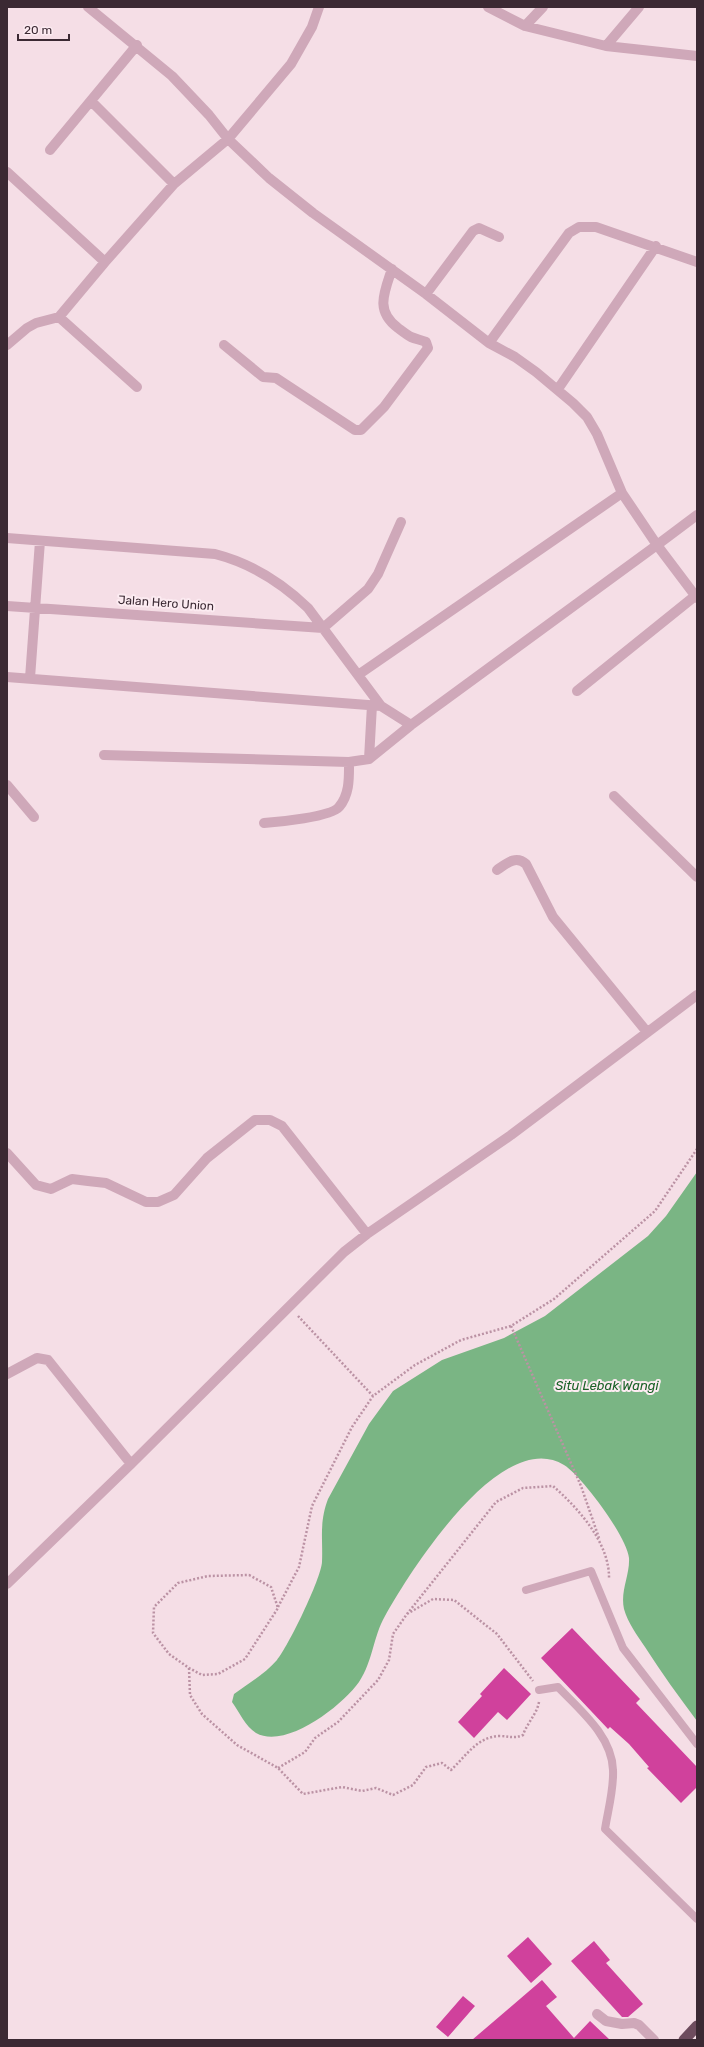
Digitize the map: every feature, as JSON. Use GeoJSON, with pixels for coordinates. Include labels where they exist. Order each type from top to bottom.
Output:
{"type":"FeatureCollection","features":[{"type":"Feature","properties":{"kind":"highway"},"geometry":{"type":"LineString","coordinates":[[684,2040],[697,2026]]}},
{"type":"Feature","properties":{"kind":"street"},"geometry":{"type":"LineString","coordinates":[[88,7],[137,46],[191,94],[228,139],[269,178],[312,214],[392,269],[489,343],[515,357],[558,389],[586,417],[597,434],[622,493],[696,597],[577,691]]}},
{"type":"Feature","properties":{"kind":"street"},"geometry":{"type":"LineString","coordinates":[[7,345],[27,328],[36,323],[59,318],[105,262],[174,184],[228,139],[291,64],[312,27],[319,7]]}},
{"type":"Feature","properties":{"kind":"street"},"geometry":{"type":"LineString","coordinates":[[488,7],[525,26],[606,46],[697,56]]}},
{"type":"Feature","properties":{"kind":"street"},"geometry":{"type":"LineString","coordinates":[[525,26],[543,7]]}},
{"type":"Feature","properties":{"kind":"street"},"geometry":{"type":"LineString","coordinates":[[606,46],[639,7]]}},
{"type":"Feature","properties":{"kind":"street"},"geometry":{"type":"LineString","coordinates":[[50,150],[137,46]]}},
{"type":"Feature","properties":{"kind":"street"},"geometry":{"type":"LineString","coordinates":[[91,102],[174,184]]}},
{"type":"Feature","properties":{"kind":"street"},"geometry":{"type":"LineString","coordinates":[[7,172],[105,262]]}},
{"type":"Feature","properties":{"kind":"street"},"geometry":{"type":"LineString","coordinates":[[489,343],[570,232],[579,227],[596,227],[656,246],[697,262]]}},
{"type":"Feature","properties":{"kind":"street"},"geometry":{"type":"LineString","coordinates":[[426,294],[473,230],[479,228],[499,237]]}},
{"type":"Feature","properties":{"kind":"street"},"geometry":{"type":"LineString","coordinates":[[558,389],[656,246]]}},
{"type":"Feature","properties":{"kind":"street"},"geometry":{"type":"LineString","coordinates":[[224,345],[263,377],[276,378],[355,430],[361,430],[384,407],[428,348],[426,342],[411,337],[397,327],[388,319],[382,308],[384,291],[392,269]]}},
{"type":"Feature","properties":{"kind":"street"},"geometry":{"type":"LineString","coordinates":[[59,318],[137,387]]}},
{"type":"Feature","properties":{"kind":"street"},"geometry":{"type":"LineString","coordinates":[[358,675],[622,493]]}},
{"type":"Feature","properties":{"kind":"street"},"geometry":{"type":"LineString","coordinates":[[104,755],[349,762],[369,759],[412,725],[697,515]]}},
{"type":"Feature","properties":{"kind":"street"},"geometry":{"type":"LineString","coordinates":[[323,628],[368,589],[378,574],[401,522]]}},
{"type":"Feature","properties":{"kind":"street"},"geometry":{"type":"LineString","coordinates":[[7,538],[215,554],[232,558],[268,576],[294,595],[308,608],[358,675],[376,706],[369,759]]}},
{"type":"Feature","properties":{"kind":"street"},"geometry":{"type":"LineString","coordinates":[[30,678],[40,541]]}},
{"type":"Feature","properties":{"kind":"street","name":"Jalan Hero Union"},"geometry":{"type":"LineString","coordinates":[[7,606],[323,628]]}},
{"type":"Feature","properties":{"kind":"street"},"geometry":{"type":"LineString","coordinates":[[7,677],[376,706],[412,725]]}},
{"type":"Feature","properties":{"kind":"street"},"geometry":{"type":"LineString","coordinates":[[264,824],[302,819],[338,808],[345,798],[349,783],[349,762]]}},
{"type":"Feature","properties":{"kind":"street"},"geometry":{"type":"LineString","coordinates":[[7,784],[34,817]]}},
{"type":"Feature","properties":{"kind":"street"},"geometry":{"type":"LineString","coordinates":[[614,796],[697,877]]}},
{"type":"Feature","properties":{"kind":"street"},"geometry":{"type":"LineString","coordinates":[[497,870],[517,859],[522,860],[526,864],[553,917],[648,1032]]}},
{"type":"Feature","properties":{"kind":"street"},"geometry":{"type":"LineString","coordinates":[[7,1584],[131,1464],[344,1252],[367,1234],[511,1135],[697,995]]}},
{"type":"Feature","properties":{"kind":"street"},"geometry":{"type":"LineString","coordinates":[[7,1153],[36,1185],[51,1189],[72,1180],[88,1180],[106,1183],[146,1202],[158,1202],[174,1195],[207,1158],[255,1120],[270,1120],[282,1126],[367,1234]]}},
{"type":"Feature","properties":{"kind":"street"},"geometry":{"type":"LineString","coordinates":[[7,1374],[37,1358],[48,1360],[131,1464]]}},
{"type":"Feature","properties":{"kind":"street"},"geometry":{"type":"LineString","coordinates":[[597,2014],[606,2021],[622,2024],[634,2023],[639,2025],[654,2040]]}},
{"type":"Feature","properties":{"kind":"lane"},"geometry":{"type":"LineString","coordinates":[[526,1590],[591,1571],[623,1648],[697,1744]]}},
{"type":"Feature","properties":{"kind":"lane"},"geometry":{"type":"LineString","coordinates":[[540,1690],[558,1687],[603,1738],[611,1757],[613,1770],[606,1829],[697,1919]]}},
{"type":"Feature","properties":{"kind":"path"},"geometry":{"type":"LineString","coordinates":[[278,1608],[271,1587],[249,1575],[208,1576],[178,1582],[154,1607],[153,1633],[169,1654],[202,1675],[218,1674],[245,1659],[278,1608],[299,1567],[312,1506],[352,1428],[373,1396],[415,1365],[461,1340],[511,1326],[554,1299],[655,1211],[697,1149]]}},
{"type":"Feature","properties":{"kind":"path"},"geometry":{"type":"LineString","coordinates":[[289,1307],[373,1396]]}},
{"type":"Feature","properties":{"kind":"path"},"geometry":{"type":"LineString","coordinates":[[511,1326],[581,1486],[600,1540],[609,1574],[609,1581]]}},
{"type":"Feature","properties":{"kind":"path"},"geometry":{"type":"LineString","coordinates":[[278,1768],[305,1752],[315,1738],[338,1722],[378,1680],[389,1660],[393,1634],[407,1614],[496,1502],[523,1488],[552,1486],[574,1505],[600,1540]]}},
{"type":"Feature","properties":{"kind":"path"},"geometry":{"type":"LineString","coordinates":[[189,1668],[190,1695],[202,1714],[237,1745],[278,1768],[303,1794],[342,1787],[362,1791],[376,1788],[393,1795],[413,1785],[426,1767],[442,1763],[451,1770],[468,1754],[476,1743],[498,1736],[516,1738],[523,1735],[527,1724],[538,1710],[540,1690],[497,1634],[454,1600],[433,1599],[407,1614]]}},
{"type":"Feature","properties":{"kind":"water","name":"Situ Lebak Wangi"},"geometry":{"type":"Polygon","coordinates":[[[697,1172],[697,1721],[657,1666],[628,1619],[624,1609],[623,1596],[629,1558],[621,1536],[592,1494],[572,1471],[564,1465],[539,1459],[513,1466],[486,1484],[460,1510],[436,1539],[414,1569],[385,1616],[364,1674],[359,1682],[340,1702],[327,1713],[298,1730],[282,1735],[268,1737],[252,1730],[232,1702],[234,1694],[263,1674],[273,1665],[282,1653],[296,1628],[320,1571],[322,1562],[322,1523],[328,1499],[369,1424],[393,1391],[442,1360],[504,1338],[545,1316],[648,1236],[666,1216],[697,1172]]]}},
{"type":"Feature","properties":{"kind":"building"},"geometry":{"type":"Polygon","coordinates":[[[572,1628],[640,1699],[636,1703],[697,1767],[697,1787],[681,1803],[647,1768],[649,1767],[629,1744],[610,1727],[608,1729],[541,1658],[572,1628]]]}},
{"type":"Feature","properties":{"kind":"building"},"geometry":{"type":"Polygon","coordinates":[[[504,1668],[531,1694],[507,1720],[498,1712],[474,1738],[458,1722],[482,1696],[480,1694],[504,1668]]]}},
{"type":"Feature","properties":{"kind":"building"},"geometry":{"type":"Polygon","coordinates":[[[528,1937],[552,1964],[531,1983],[507,1956],[528,1937]]]}},
{"type":"Feature","properties":{"kind":"building"},"geometry":{"type":"Polygon","coordinates":[[[594,1941],[610,1960],[606,1963],[643,2004],[628,2017],[622,2017],[571,1961],[594,1941]]]}},
{"type":"Feature","properties":{"kind":"building"},"geometry":{"type":"Polygon","coordinates":[[[542,1980],[557,1997],[546,2006],[574,2038],[590,2021],[610,2040],[472,2040],[542,1980]]]}},
{"type":"Feature","properties":{"kind":"building"},"geometry":{"type":"Polygon","coordinates":[[[463,1996],[475,2006],[448,2037],[436,2027],[463,1996]]]}}]}
